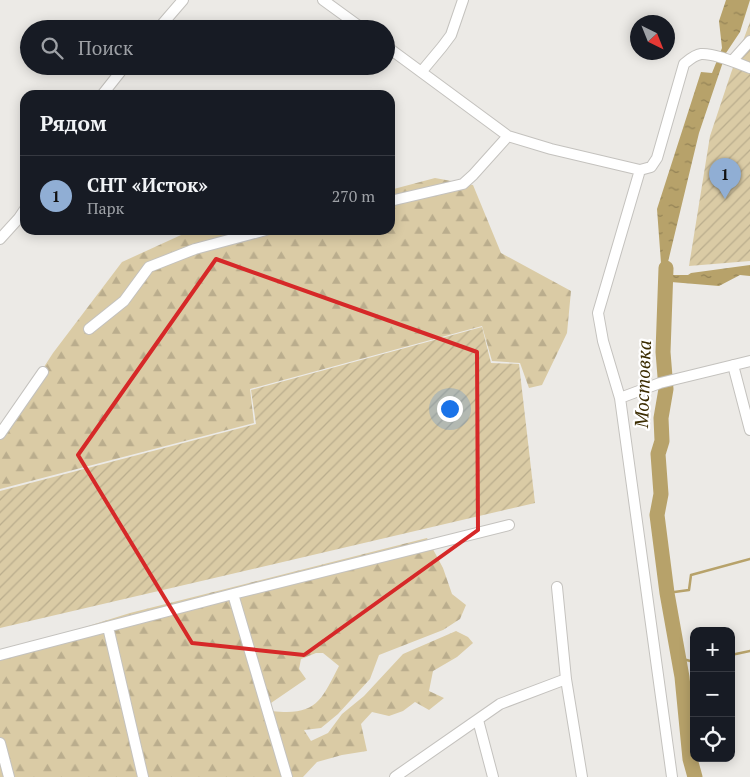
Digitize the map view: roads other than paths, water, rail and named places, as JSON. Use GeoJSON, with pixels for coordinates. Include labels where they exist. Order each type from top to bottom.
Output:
{"type":"FeatureCollection","features":[{"type":"Feature","properties":{"kind":"street"},"geometry":{"type":"LineString","coordinates":[[166,20],[183,0]]}},
{"type":"Feature","properties":{"kind":"street"},"geometry":{"type":"LineString","coordinates":[[323,0],[351,20]]}},
{"type":"Feature","properties":{"kind":"street"},"geometry":{"type":"LineString","coordinates":[[422,71],[451,35],[463,0]]}},
{"type":"Feature","properties":{"kind":"street"},"geometry":{"type":"LineString","coordinates":[[729,61],[750,41]]}},
{"type":"Feature","properties":{"kind":"street"},"geometry":{"type":"LineString","coordinates":[[395,52],[508,136],[551,149],[640,170],[651,167],[657,158],[684,64],[690,58],[700,54],[750,68]]}},
{"type":"Feature","properties":{"kind":"street"},"geometry":{"type":"LineString","coordinates":[[106,90],[118,75]]}},
{"type":"Feature","properties":{"kind":"street"},"geometry":{"type":"LineString","coordinates":[[395,200],[463,184],[508,136]]}},
{"type":"Feature","properties":{"kind":"street"},"geometry":{"type":"LineString","coordinates":[[640,170],[598,313],[603,341],[620,398],[672,777]]}},
{"type":"Feature","properties":{"kind":"street"},"geometry":{"type":"LineString","coordinates":[[0,238],[20,216]]}},
{"type":"Feature","properties":{"kind":"street"},"geometry":{"type":"LineString","coordinates":[[89,329],[124,301],[149,267],[195,249],[247,235]]}},
{"type":"Feature","properties":{"kind":"street"},"geometry":{"type":"LineString","coordinates":[[620,398],[670,380],[750,361]]}},
{"type":"Feature","properties":{"kind":"street"},"geometry":{"type":"LineString","coordinates":[[733,365],[750,430]]}},
{"type":"Feature","properties":{"kind":"street"},"geometry":{"type":"LineString","coordinates":[[0,434],[43,372]]}},
{"type":"Feature","properties":{"kind":"street"},"geometry":{"type":"LineString","coordinates":[[0,655],[509,525]]}},
{"type":"Feature","properties":{"kind":"street"},"geometry":{"type":"LineString","coordinates":[[557,587],[566,679],[582,777]]}},
{"type":"Feature","properties":{"kind":"street"},"geometry":{"type":"LineString","coordinates":[[233,594],[287,777]]}},
{"type":"Feature","properties":{"kind":"street"},"geometry":{"type":"LineString","coordinates":[[108,627],[143,777]]}},
{"type":"Feature","properties":{"kind":"street"},"geometry":{"type":"LineString","coordinates":[[396,777],[500,704],[566,679]]}},
{"type":"Feature","properties":{"kind":"street"},"geometry":{"type":"LineString","coordinates":[[478,720],[493,777]]}},
{"type":"Feature","properties":{"kind":"street"},"geometry":{"type":"LineString","coordinates":[[0,743],[9,777]]}},
{"type":"Feature","properties":{"kind":"water"},"geometry":{"type":"Polygon","coordinates":[[[726,0],[750,0],[740,32],[726,53],[699,133],[668,262],[670,275],[688,275],[750,265],[750,276],[740,275],[719,286],[671,282],[666,287],[659,277],[661,263],[657,209],[701,72],[712,73],[722,48],[719,21],[726,0]]]}},
{"type":"Feature","properties":{"kind":"waterway","name":"Мостовка"},"geometry":{"type":"LineString","coordinates":[[666,268],[663,352],[666,389],[661,418],[662,441],[658,454],[661,494],[657,515],[667,593],[682,677],[690,759],[695,777]]}},
{"type":"Feature","properties":{"kind":"waterway"},"geometry":{"type":"LineString","coordinates":[[667,593],[689,590],[691,575],[750,559]]}},
{"type":"Feature","properties":{"kind":"waterway"},"geometry":{"type":"LineString","coordinates":[[735,654],[750,651]]}},
{"type":"Feature","properties":{"kind":"waterway"},"geometry":{"type":"LineString","coordinates":[[679,658],[690,661]]}},
{"type":"Feature","properties":{"kind":"place","name":"СНТ «Исток»"},"geometry":{"type":"Point","coordinates":[725,199]}}]}
